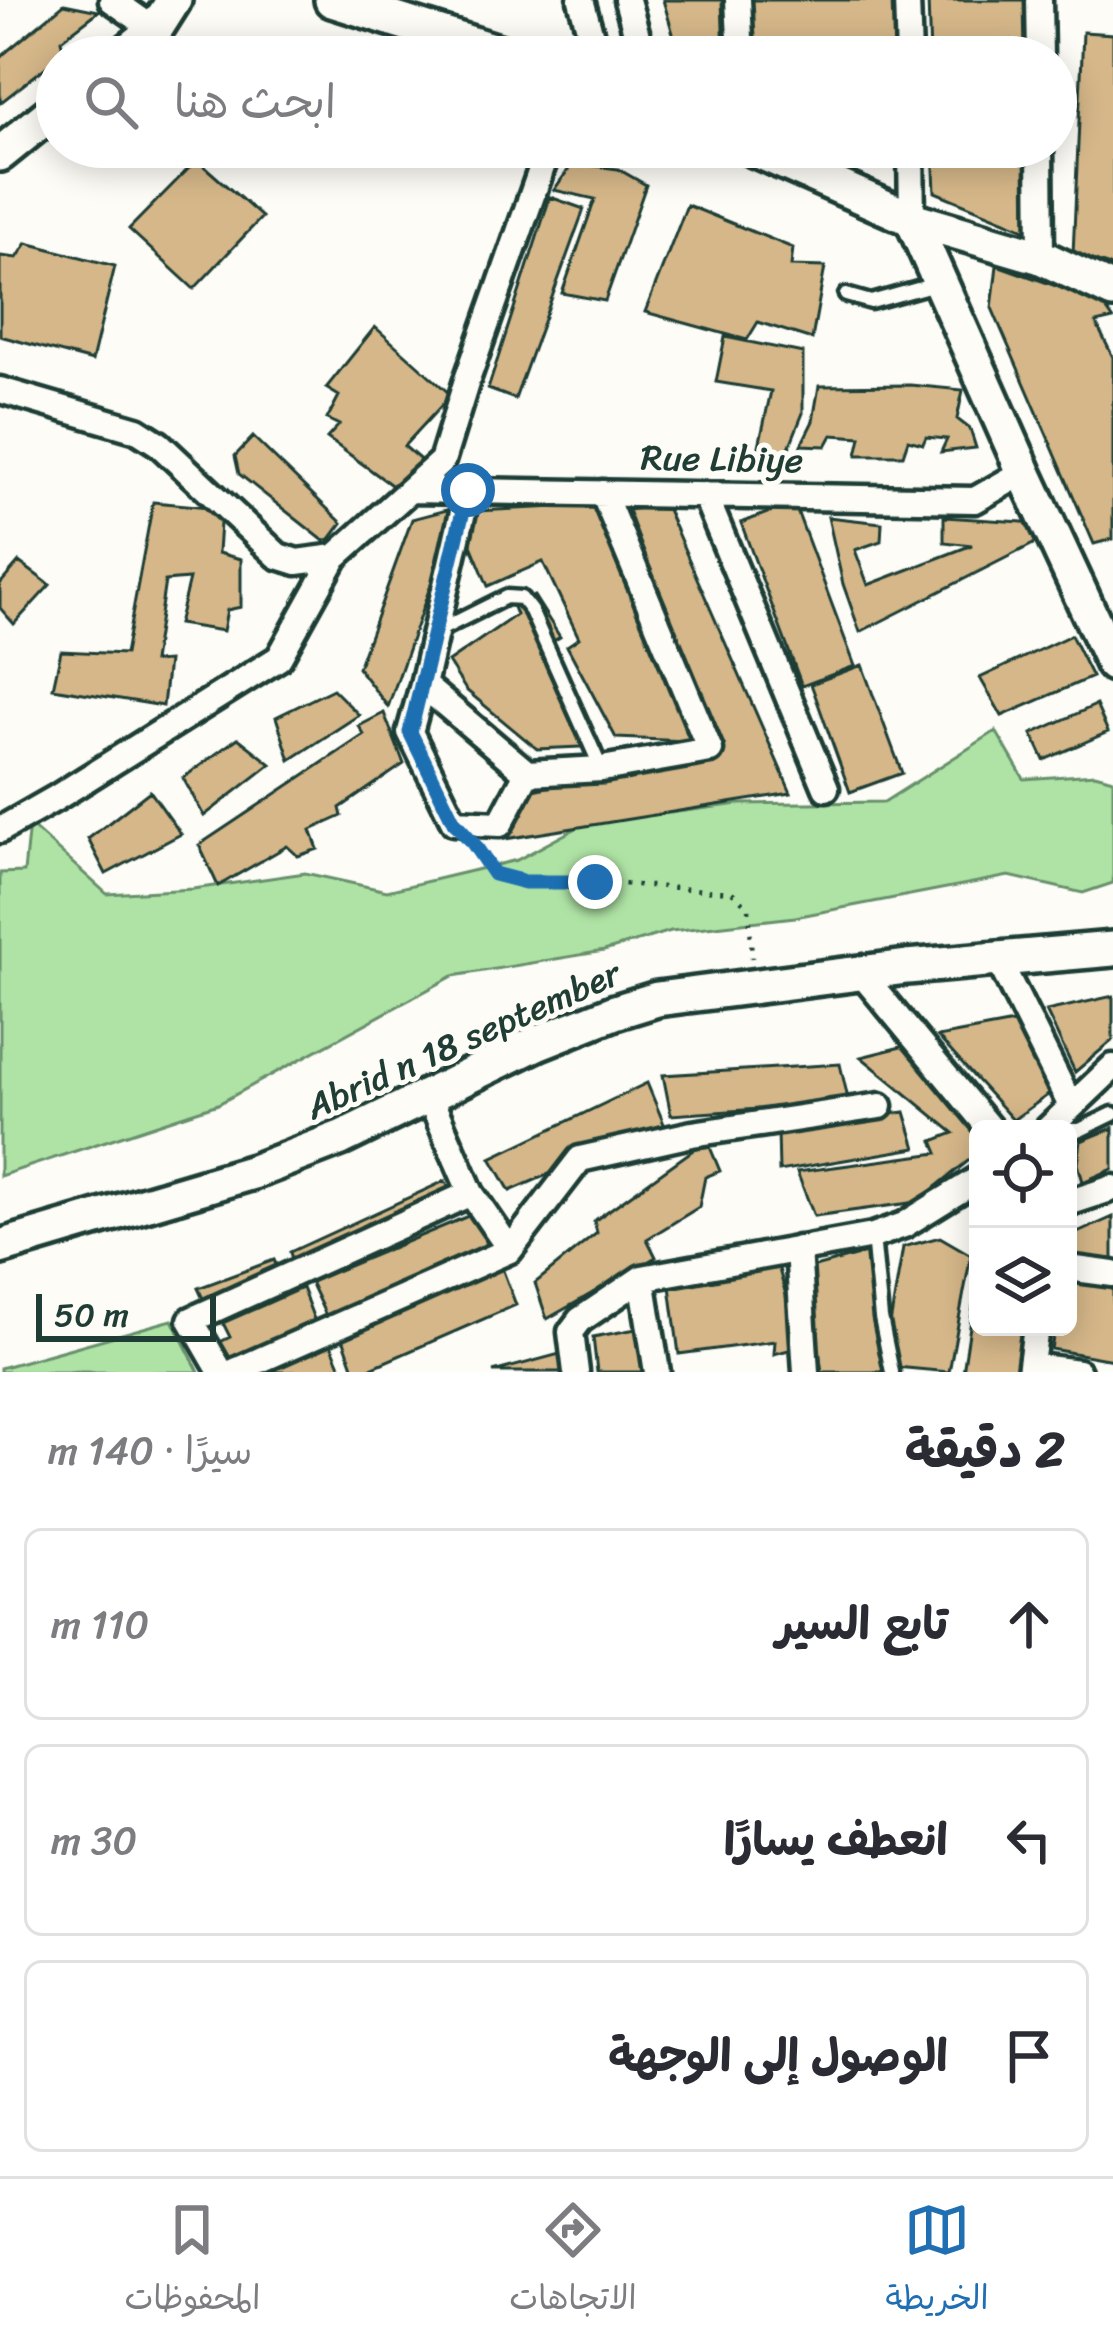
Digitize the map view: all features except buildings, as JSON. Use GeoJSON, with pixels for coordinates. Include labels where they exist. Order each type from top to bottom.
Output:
{"type":"FeatureCollection","features":[{"type":"Feature","properties":{"kind":"street"},"geometry":{"type":"LineString","coordinates":[[112,0],[155,30]]}},
{"type":"Feature","properties":{"kind":"street"},"geometry":{"type":"LineString","coordinates":[[147,36],[174,0]]}},
{"type":"Feature","properties":{"kind":"street"},"geometry":{"type":"LineString","coordinates":[[332,0],[447,36]]}},
{"type":"Feature","properties":{"kind":"street"},"geometry":{"type":"LineString","coordinates":[[580,0],[591,36]]}},
{"type":"Feature","properties":{"kind":"street"},"geometry":{"type":"LineString","coordinates":[[627,0],[637,36]]}},
{"type":"Feature","properties":{"kind":"street"},"geometry":{"type":"LineString","coordinates":[[738,0],[740,36]]}},
{"type":"Feature","properties":{"kind":"street"},"geometry":{"type":"LineString","coordinates":[[907,0],[908,36]]}},
{"type":"Feature","properties":{"kind":"street"},"geometry":{"type":"LineString","coordinates":[[1039,0],[1040,36]]}},
{"type":"Feature","properties":{"kind":"street"},"geometry":{"type":"LineString","coordinates":[[0,154],[36,125]]}},
{"type":"Feature","properties":{"kind":"street"},"geometry":{"type":"LineString","coordinates":[[0,830],[279,658],[335,557],[442,461],[542,168]]}},
{"type":"Feature","properties":{"kind":"street"},"geometry":{"type":"LineString","coordinates":[[796,168],[912,219],[1041,257],[1113,290]]}},
{"type":"Feature","properties":{"kind":"street"},"geometry":{"type":"LineString","coordinates":[[911,168],[912,219],[1113,664]]}},
{"type":"Feature","properties":{"kind":"street"},"geometry":{"type":"LineString","coordinates":[[1040,168],[1041,257]]}},
{"type":"Feature","properties":{"kind":"street"},"geometry":{"type":"LineString","coordinates":[[0,390],[137,430],[159,444],[278,556],[297,562],[335,557]]}},
{"type":"Feature","properties":{"kind":"street","name":"Rue Libiye"},"geometry":{"type":"LineString","coordinates":[[412,490],[975,500],[1024,472]]}},
{"type":"Feature","properties":{"kind":"street"},"geometry":{"type":"LineString","coordinates":[[468,490],[410,732],[454,822],[500,824],[527,773]]}},
{"type":"Feature","properties":{"kind":"street"},"geometry":{"type":"LineString","coordinates":[[423,686],[527,773],[602,769],[710,750],[603,493]]}},
{"type":"Feature","properties":{"kind":"street"},"geometry":{"type":"LineString","coordinates":[[705,495],[826,788]]}},
{"type":"Feature","properties":{"kind":"street","name":"Abrid n 18 september"},"geometry":{"type":"LineString","coordinates":[[0,1247],[253,1172],[341,1138],[537,1043],[657,999],[860,972],[1113,949]]}},
{"type":"Feature","properties":{"kind":"street"},"geometry":{"type":"LineString","coordinates":[[998,959],[1070,1118],[1113,1067]]}},
{"type":"Feature","properties":{"kind":"street"},"geometry":{"type":"LineString","coordinates":[[860,972],[983,1120]]}},
{"type":"Feature","properties":{"kind":"street"},"geometry":{"type":"LineString","coordinates":[[429,1096],[471,1193],[510,1250]]}},
{"type":"Feature","properties":{"kind":"street"},"geometry":{"type":"LineString","coordinates":[[233,1372],[510,1250],[580,1159],[692,1134],[880,1106]]}},
{"type":"Feature","properties":{"kind":"street"},"geometry":{"type":"LineString","coordinates":[[576,1372],[571,1332],[580,1320],[643,1278],[873,1236],[904,1225],[969,1185]]}},
{"type":"Feature","properties":{"kind":"street"},"geometry":{"type":"LineString","coordinates":[[1077,1200],[1113,1188]]}},
{"type":"Feature","properties":{"kind":"street"},"geometry":{"type":"LineString","coordinates":[[221,1372],[191,1320],[471,1193]]}},
{"type":"Feature","properties":{"kind":"street"},"geometry":{"type":"LineString","coordinates":[[797,1249],[798,1371]]}},
{"type":"Feature","properties":{"kind":"street"},"geometry":{"type":"LineString","coordinates":[[1077,1269],[1113,1274]]}},
{"type":"Feature","properties":{"kind":"street"},"geometry":{"type":"LineString","coordinates":[[643,1278],[657,1372]]}},
{"type":"Feature","properties":{"kind":"street"},"geometry":{"type":"LineString","coordinates":[[1035,1336],[1030,1369],[1078,1372]]}},
{"type":"Feature","properties":{"kind":"lane"},"geometry":{"type":"LineString","coordinates":[[846,295],[871,302],[940,282]]}},
{"type":"Feature","properties":{"kind":"lane"},"geometry":{"type":"LineString","coordinates":[[435,632],[506,597],[521,598],[531,610],[602,769]]}},
{"type":"Feature","properties":{"kind":"lane"},"geometry":{"type":"LineString","coordinates":[[1070,1118],[1079,1130],[1113,1114]]}},
{"type":"Feature","properties":{"kind":"lane"},"geometry":{"type":"LineString","coordinates":[[873,1236],[892,1372]]}},
{"type":"Feature","properties":{"kind":"path"},"geometry":{"type":"LineString","coordinates":[[454,822],[494,874],[525,882],[732,892],[748,908],[753,985]]}},
{"type":"Feature","properties":{"kind":"green space"},"geometry":{"type":"Polygon","coordinates":[[[996,731],[1024,779],[1095,774],[1113,779],[1113,883],[1083,893],[1009,876],[795,917],[671,931],[604,951],[453,976],[218,1104],[0,1176],[0,873],[24,872],[29,824],[107,894],[193,889],[305,873],[387,891],[517,860],[584,824],[739,804],[884,802],[996,731]]]}},
{"type":"Feature","properties":{"kind":"green space"},"geometry":{"type":"Polygon","coordinates":[[[172,1320],[199,1372],[0,1372],[0,1368],[172,1320]]]}},
{"type":"Feature","properties":{"kind":"route"},"geometry":{"type":"LineString","coordinates":[[468,490],[410,732],[454,822],[494,874],[525,882],[595,882]]}}]}
